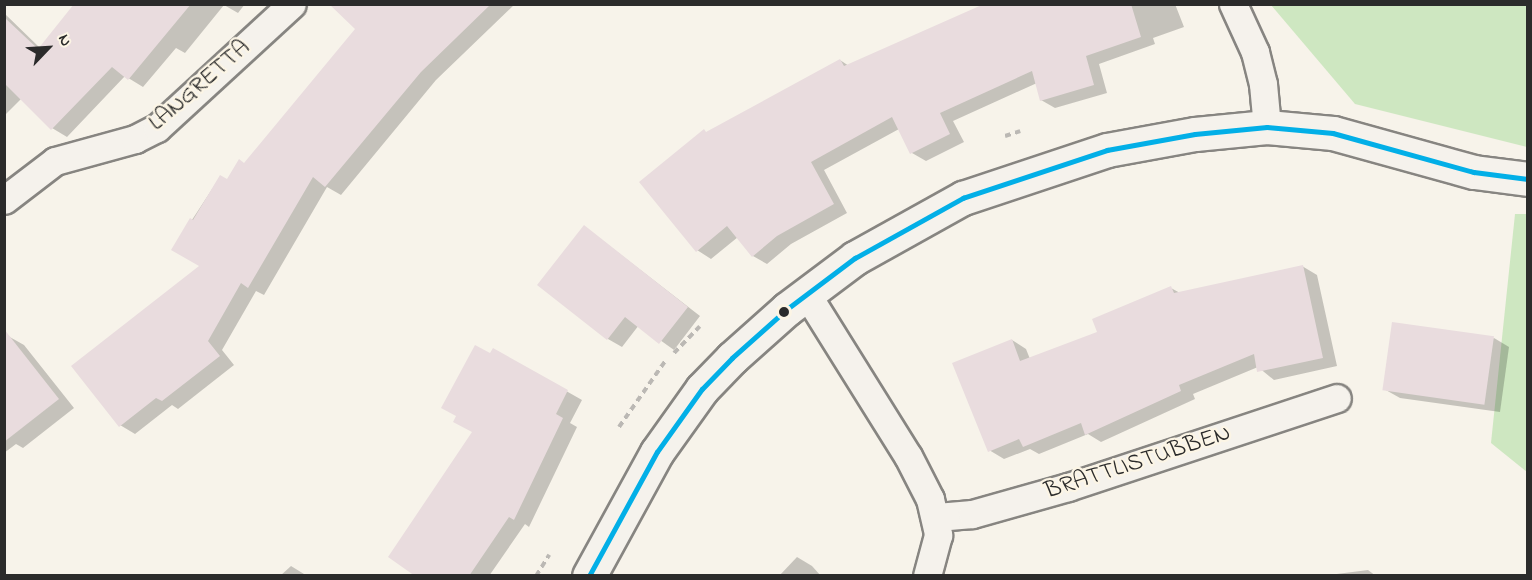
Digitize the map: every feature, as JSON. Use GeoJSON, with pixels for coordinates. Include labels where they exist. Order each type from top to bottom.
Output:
{"type":"FeatureCollection","features":[{"type":"Feature","properties":{"kind":"street"},"geometry":{"type":"LineString","coordinates":[[589,576],[657,452],[702,389],[806,293],[921,218],[999,184],[1107,150],[1195,134],[1267,127],[1333,133],[1464,169],[1527,179]]}},
{"type":"Feature","properties":{"kind":"lane","name":"LANGRETTA"},"geometry":{"type":"LineString","coordinates":[[4,200],[55,161],[135,140],[157,128],[292,4]]}},
{"type":"Feature","properties":{"kind":"lane"},"geometry":{"type":"LineString","coordinates":[[1233,4],[1255,52],[1263,84],[1267,127]]}},
{"type":"Feature","properties":{"kind":"lane"},"geometry":{"type":"LineString","coordinates":[[806,293],[908,456],[936,517],[938,535],[927,576]]}},
{"type":"Feature","properties":{"kind":"lane","name":"BRATTLISTUBBEN"},"geometry":{"type":"LineString","coordinates":[[936,517],[972,514],[1068,487],[1337,398]]}},
{"type":"Feature","properties":{"kind":"green space"},"geometry":{"type":"Polygon","coordinates":[[[1271,5],[1527,5],[1527,147],[1355,104],[1271,5]]]}},
{"type":"Feature","properties":{"kind":"green space"},"geometry":{"type":"Polygon","coordinates":[[[1515,214],[1528,214],[1527,472],[1491,443],[1515,214]]]}},
{"type":"Feature","properties":{"kind":"building"},"geometry":{"type":"Polygon","coordinates":[[[74,4],[191,4],[128,80],[112,67],[51,130],[4,83],[4,17],[38,49],[74,4]]]}},
{"type":"Feature","properties":{"kind":"building"},"geometry":{"type":"Polygon","coordinates":[[[329,4],[491,4],[421,72],[325,187],[313,177],[248,288],[241,283],[208,341],[220,356],[162,401],[156,398],[119,427],[71,366],[199,266],[171,250],[190,218],[193,220],[220,175],[227,179],[239,159],[244,163],[355,29],[329,4]]]}},
{"type":"Feature","properties":{"kind":"building"},"geometry":{"type":"Polygon","coordinates":[[[984,4],[1131,4],[1141,37],[1086,56],[1094,85],[1040,101],[1032,71],[940,113],[950,134],[910,154],[892,117],[811,162],[834,204],[777,236],[752,257],[727,226],[696,252],[639,182],[704,129],[706,132],[840,59],[844,66],[984,4]]]}},
{"type":"Feature","properties":{"kind":"building"},"geometry":{"type":"Polygon","coordinates":[[[584,225],[688,307],[659,344],[625,317],[607,340],[537,285],[584,225]]]}},
{"type":"Feature","properties":{"kind":"building"},"geometry":{"type":"Polygon","coordinates":[[[1303,265],[1323,358],[1257,372],[1254,354],[1179,385],[1181,391],[1085,435],[1081,423],[1023,447],[1019,439],[988,452],[952,363],[1012,339],[1020,361],[1097,332],[1092,319],[1171,286],[1174,293],[1303,265]]]}},
{"type":"Feature","properties":{"kind":"building"},"geometry":{"type":"Polygon","coordinates":[[[1392,322],[1494,336],[1484,405],[1382,390],[1392,322]]]}},
{"type":"Feature","properties":{"kind":"building"},"geometry":{"type":"Polygon","coordinates":[[[4,329],[59,399],[4,442],[4,329]]]}},
{"type":"Feature","properties":{"kind":"building"},"geometry":{"type":"Polygon","coordinates":[[[475,345],[490,353],[493,348],[568,390],[556,414],[563,418],[514,520],[509,517],[469,576],[415,576],[388,557],[472,432],[453,422],[456,416],[441,408],[475,345]]]}},
{"type":"Feature","properties":{"kind":"transit line"},"geometry":{"type":"LineString","coordinates":[[589,576],[657,452],[702,389],[732,358],[787,309],[855,258],[963,198],[1107,150],[1195,134],[1267,127],[1333,133],[1474,172],[1528,179]]}}]}
